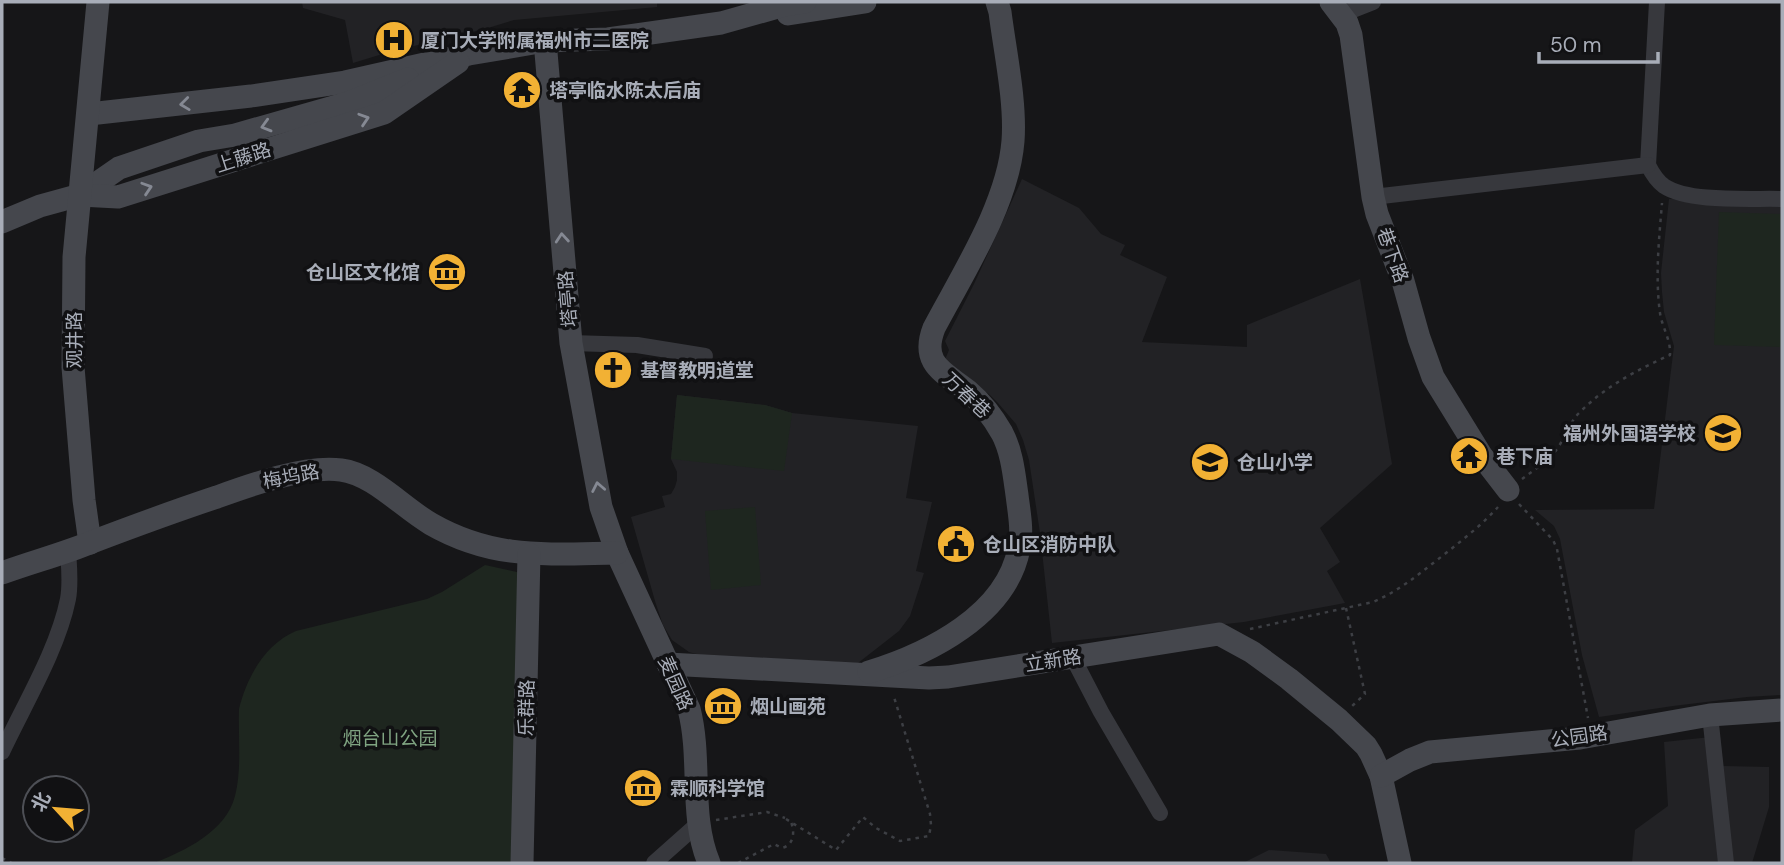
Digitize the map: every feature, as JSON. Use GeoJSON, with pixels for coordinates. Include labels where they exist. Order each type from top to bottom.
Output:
{"type":"FeatureCollection","features":[{"type":"Feature","properties":{"kind":"street","name":"观井路"},"geometry":{"type":"LineString","coordinates":[[2,752],[58,631],[79,547],[84,500],[73,367],[74,257],[98,2]]}},
{"type":"Feature","properties":{"kind":"street"},"geometry":{"type":"LineString","coordinates":[[87,125],[345,82],[469,54],[545,41],[608,39],[721,23],[805,2]]}},
{"type":"Feature","properties":{"kind":"street"},"geometry":{"type":"LineString","coordinates":[[545,41],[560,53],[566,54],[724,33],[757,19],[865,2]]}},
{"type":"Feature","properties":{"kind":"street","name":"万春巷"},"geometry":{"type":"LineString","coordinates":[[858,675],[921,651],[976,618],[1002,589],[1019,549],[1020,517],[1013,467],[1002,434],[989,413],[967,390],[943,374],[929,352],[929,340],[934,328],[1003,190],[1011,156],[1012,103],[997,2]]}},
{"type":"Feature","properties":{"kind":"street"},"geometry":{"type":"LineString","coordinates":[[1336,8],[1373,2]]}},
{"type":"Feature","properties":{"kind":"street"},"geometry":{"type":"LineString","coordinates":[[1657,2],[1648,165],[1664,186],[1686,195],[1782,199]]}},
{"type":"Feature","properties":{"kind":"street","name":"巷下路"},"geometry":{"type":"LineString","coordinates":[[1336,8],[1349,29],[1353,45],[1377,215],[1403,281],[1419,338],[1433,377],[1481,455],[1508,490]]}},
{"type":"Feature","properties":{"kind":"street","name":"塔亭路"},"geometry":{"type":"LineString","coordinates":[[545,41],[571,343],[601,507],[617,553]]}},
{"type":"Feature","properties":{"kind":"street"},"geometry":{"type":"LineString","coordinates":[[80,195],[119,168],[199,141],[235,135],[351,102],[469,54]]}},
{"type":"Feature","properties":{"kind":"street","name":"上藤路"},"geometry":{"type":"LineString","coordinates":[[2,222],[40,206],[80,195],[118,197],[384,113],[469,54]]}},
{"type":"Feature","properties":{"kind":"street"},"geometry":{"type":"LineString","coordinates":[[199,141],[251,96]]}},
{"type":"Feature","properties":{"kind":"street"},"geometry":{"type":"LineString","coordinates":[[1373,197],[1648,165]]}},
{"type":"Feature","properties":{"kind":"street"},"geometry":{"type":"LineString","coordinates":[[571,343],[636,345],[705,356]]}},
{"type":"Feature","properties":{"kind":"street","name":"梅坞路"},"geometry":{"type":"LineString","coordinates":[[2,573],[259,482],[326,469],[342,470],[369,479],[431,524],[468,542],[495,550],[529,554],[617,553]]}},
{"type":"Feature","properties":{"kind":"street","name":"麦园路"},"geometry":{"type":"LineString","coordinates":[[617,553],[692,720],[699,823],[709,863]]}},
{"type":"Feature","properties":{"kind":"street","name":"乐群路"},"geometry":{"type":"LineString","coordinates":[[522,863],[529,554]]}},
{"type":"Feature","properties":{"kind":"street"},"geometry":{"type":"LineString","coordinates":[[1219,634],[1233,640],[1262,660],[1339,720],[1371,754],[1381,776],[1400,863]]}},
{"type":"Feature","properties":{"kind":"street","name":"立新路"},"geometry":{"type":"LineString","coordinates":[[668,664],[888,677],[948,677],[1219,634]]}},
{"type":"Feature","properties":{"kind":"street"},"geometry":{"type":"LineString","coordinates":[[1072,656],[1160,813]]}},
{"type":"Feature","properties":{"kind":"street","name":"公园路"},"geometry":{"type":"LineString","coordinates":[[1381,776],[1430,752],[1591,736],[1710,715],[1782,710]]}},
{"type":"Feature","properties":{"kind":"street"},"geometry":{"type":"LineString","coordinates":[[1710,715],[1728,863]]}},
{"type":"Feature","properties":{"kind":"street"},"geometry":{"type":"LineString","coordinates":[[654,863],[699,823]]}},
{"type":"Feature","properties":{"kind":"path"},"geometry":{"type":"LineString","coordinates":[[1219,634],[1373,602],[1402,588],[1477,529],[1501,504],[1508,490],[1554,453],[1570,423],[1591,402],[1616,382],[1670,355],[1671,347],[1660,315],[1658,287],[1664,186]]}},
{"type":"Feature","properties":{"kind":"path"},"geometry":{"type":"LineString","coordinates":[[1508,490],[1553,540],[1557,549],[1591,736]]}},
{"type":"Feature","properties":{"kind":"path"},"geometry":{"type":"LineString","coordinates":[[1339,720],[1365,694],[1346,608]]}},
{"type":"Feature","properties":{"kind":"path"},"geometry":{"type":"LineString","coordinates":[[699,823],[767,812],[786,819],[836,850],[863,817],[876,828],[900,841],[929,836],[930,814],[888,677]]}},
{"type":"Feature","properties":{"kind":"path"},"geometry":{"type":"LineString","coordinates":[[738,863],[774,844],[782,848],[789,846],[793,828],[791,822],[786,819]]}},
{"type":"Feature","properties":{"kind":"path"},"geometry":{"type":"LineString","coordinates":[[2,858],[12,863]]}},
{"type":"Feature","properties":{"kind":"shaded area","name":"厦门大学附属福州市二医院"},"geometry":{"type":"Polygon","coordinates":[[[302,2],[657,2],[657,7],[514,20],[353,63],[345,20],[303,8],[302,2]]]}},
{"type":"Feature","properties":{"kind":"shaded area","name":"仓山小学"},"geometry":{"type":"Polygon","coordinates":[[[1022,179],[1079,208],[1101,234],[1125,245],[1120,255],[1167,277],[1142,342],[1247,347],[1247,325],[1360,279],[1392,464],[1320,528],[1340,562],[1327,571],[1345,603],[1244,622],[1052,643],[1040,533],[1029,460],[1023,440],[1016,424],[990,395],[944,362],[949,350],[945,341],[1022,179]]]}},
{"type":"Feature","properties":{"kind":"shaded area","name":"福州外国语学校"},"geometry":{"type":"Polygon","coordinates":[[[1669,199],[1782,202],[1782,695],[1747,697],[1599,717],[1582,655],[1560,539],[1554,526],[1535,510],[1654,509],[1674,346],[1664,312],[1661,273],[1669,199]]]}},
{"type":"Feature","properties":{"kind":"shaded area"},"geometry":{"type":"Polygon","coordinates":[[[677,395],[765,405],[792,413],[918,426],[906,498],[932,502],[916,571],[924,573],[910,616],[899,631],[858,663],[700,655],[689,652],[672,640],[663,625],[655,601],[631,517],[665,507],[662,496],[671,494],[675,487],[677,472],[671,459],[677,395]]]}},
{"type":"Feature","properties":{"kind":"shaded area"},"geometry":{"type":"Polygon","coordinates":[[[1720,736],[1723,766],[1769,767],[1769,807],[1752,863],[1632,863],[1635,830],[1668,806],[1664,742],[1720,736]]]}},
{"type":"Feature","properties":{"kind":"shaded area"},"geometry":{"type":"Polygon","coordinates":[[[1269,850],[1326,854],[1331,863],[1243,863],[1269,850]]]}},
{"type":"Feature","properties":{"kind":"green space"},"geometry":{"type":"Polygon","coordinates":[[[1719,212],[1782,214],[1782,347],[1714,345],[1719,212]]]}},
{"type":"Feature","properties":{"kind":"green space"},"geometry":{"type":"Polygon","coordinates":[[[677,395],[765,405],[792,413],[784,471],[671,459],[677,395]]]}},
{"type":"Feature","properties":{"kind":"green space"},"geometry":{"type":"Polygon","coordinates":[[[755,507],[761,585],[711,590],[705,511],[755,507]]]}},
{"type":"Feature","properties":{"kind":"green space","name":"烟台山公园"},"geometry":{"type":"Polygon","coordinates":[[[485,565],[521,573],[512,863],[154,863],[178,853],[202,838],[223,820],[230,809],[238,775],[239,709],[252,674],[275,644],[296,631],[427,599],[485,565]]]}},
{"type":"Feature","properties":{"kind":"place","name":"厦门大学附属福州市二医院"},"geometry":{"type":"Point","coordinates":[394,40]}},
{"type":"Feature","properties":{"kind":"place","name":"塔亭临水陈太后庙"},"geometry":{"type":"Point","coordinates":[522,90]}},
{"type":"Feature","properties":{"kind":"place","name":"仓山区文化馆"},"geometry":{"type":"Point","coordinates":[447,272]}},
{"type":"Feature","properties":{"kind":"place","name":"基督教明道堂"},"geometry":{"type":"Point","coordinates":[613,370]}},
{"type":"Feature","properties":{"kind":"place","name":"福州外国语学校"},"geometry":{"type":"Point","coordinates":[1723,433]}},
{"type":"Feature","properties":{"kind":"place","name":"巷下庙"},"geometry":{"type":"Point","coordinates":[1469,456]}},
{"type":"Feature","properties":{"kind":"place","name":"仓山小学"},"geometry":{"type":"Point","coordinates":[1210,462]}},
{"type":"Feature","properties":{"kind":"place","name":"仓山区消防中队"},"geometry":{"type":"Point","coordinates":[956,544]}},
{"type":"Feature","properties":{"kind":"place","name":"烟山画苑"},"geometry":{"type":"Point","coordinates":[723,706]}},
{"type":"Feature","properties":{"kind":"place","name":"霖顺科学馆"},"geometry":{"type":"Point","coordinates":[643,788]}}]}
